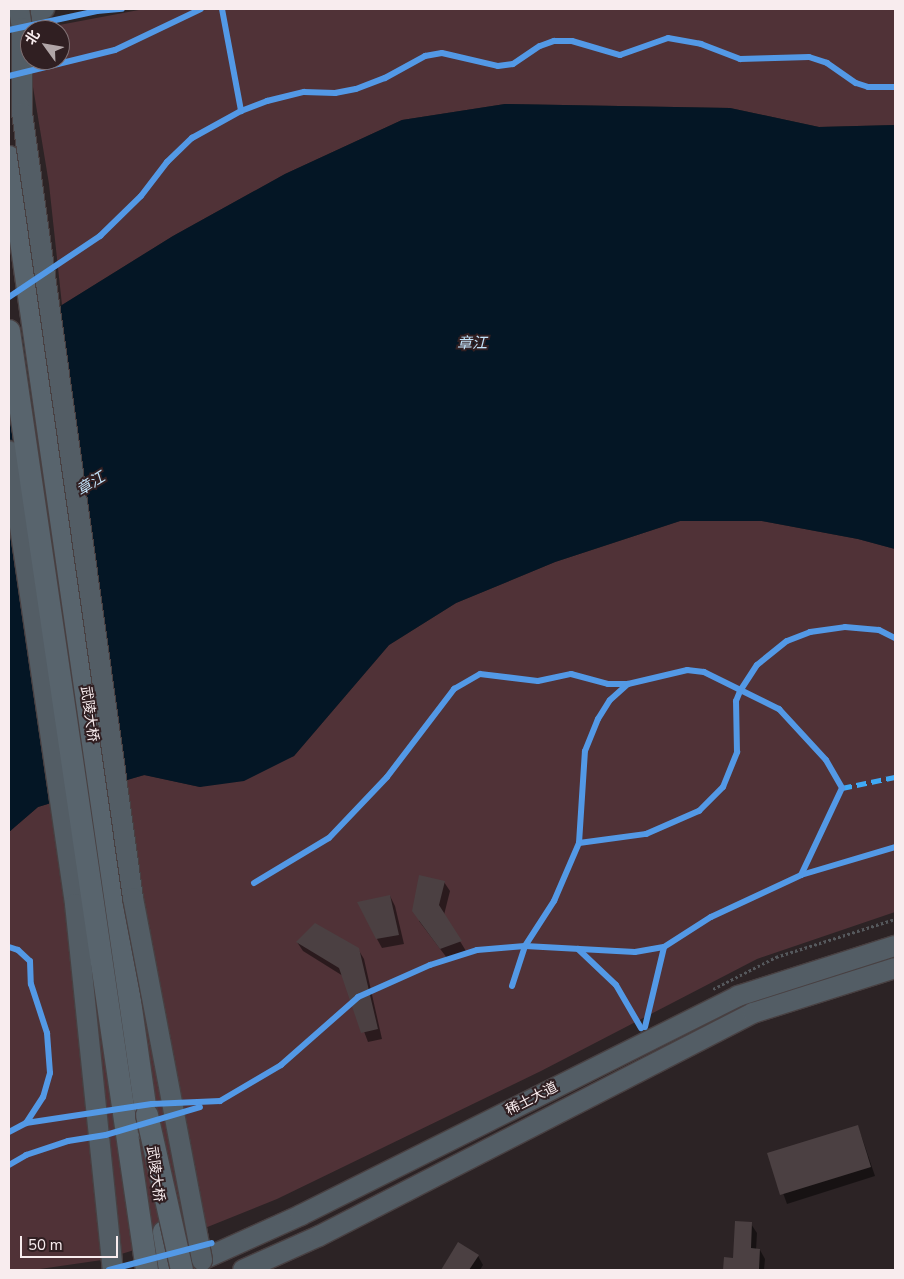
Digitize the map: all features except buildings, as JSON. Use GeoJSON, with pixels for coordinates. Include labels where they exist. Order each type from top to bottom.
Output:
{"type":"FeatureCollection","features":[{"type":"Feature","properties":{"kind":"main road","name":"武陵大桥"},"geometry":{"type":"LineString","coordinates":[[9,157],[170,1270]]}},
{"type":"Feature","properties":{"kind":"main road","name":"武陵大桥"},"geometry":{"type":"LineString","coordinates":[[9,331],[147,1270]]}},
{"type":"Feature","properties":{"kind":"main road"},"geometry":{"type":"LineString","coordinates":[[147,1115],[196,1267]]}},
{"type":"Feature","properties":{"kind":"main road"},"geometry":{"type":"LineString","coordinates":[[124,1117],[138,1270]]}},
{"type":"Feature","properties":{"kind":"street"},"geometry":{"type":"LineString","coordinates":[[19,9],[22,28],[22,113],[133,898],[196,1267]]}},
{"type":"Feature","properties":{"kind":"street"},"geometry":{"type":"LineString","coordinates":[[9,16],[45,16]]}},
{"type":"Feature","properties":{"kind":"street"},"geometry":{"type":"LineString","coordinates":[[9,451],[76,904],[113,1270]]}},
{"type":"Feature","properties":{"kind":"street","name":"稀土大道"},"geometry":{"type":"LineString","coordinates":[[176,1270],[196,1267],[738,996],[895,946]]}},
{"type":"Feature","properties":{"kind":"street","name":"稀土大道"},"geometry":{"type":"LineString","coordinates":[[243,1270],[319,1236],[753,1013],[895,968]]}},
{"type":"Feature","properties":{"kind":"path"},"geometry":{"type":"LineString","coordinates":[[45,16],[122,9]]}},
{"type":"Feature","properties":{"kind":"path"},"geometry":{"type":"LineString","coordinates":[[512,986],[525,946],[635,952],[664,947],[711,917],[801,875],[895,847]]}},
{"type":"Feature","properties":{"kind":"shaded area"},"geometry":{"type":"Polygon","coordinates":[[[144,9],[895,9],[895,125],[819,127],[730,108],[505,104],[402,120],[285,174],[173,236],[62,305],[49,184],[32,81],[34,70],[70,70],[70,23],[144,9]]]}},
{"type":"Feature","properties":{"kind":"shaded area"},"geometry":{"type":"Polygon","coordinates":[[[680,521],[762,521],[858,539],[895,549],[895,912],[757,959],[541,1071],[277,1199],[205,1228],[102,1260],[33,1270],[9,1270],[9,832],[38,807],[110,784],[145,775],[200,787],[294,756],[389,645],[456,603],[555,562],[680,521]]]}},
{"type":"Feature","properties":{"kind":"water","name":"章江"},"geometry":{"type":"Polygon","coordinates":[[[505,104],[730,108],[819,127],[895,125],[895,549],[858,539],[762,521],[680,521],[555,562],[456,603],[389,645],[294,756],[244,781],[200,787],[144,775],[38,807],[9,832],[9,347],[62,305],[173,236],[285,174],[402,120],[505,104]]]}},
{"type":"Feature","properties":{"kind":"marked path"},"geometry":{"type":"LineString","coordinates":[[842,788],[895,777]]}},
{"type":"Feature","properties":{"kind":"cycle path"},"geometry":{"type":"LineString","coordinates":[[9,30],[97,11],[122,9]]}},
{"type":"Feature","properties":{"kind":"cycle path"},"geometry":{"type":"LineString","coordinates":[[9,76],[115,50],[201,9]]}},
{"type":"Feature","properties":{"kind":"cycle path"},"geometry":{"type":"LineString","coordinates":[[222,9],[241,111]]}},
{"type":"Feature","properties":{"kind":"cycle path"},"geometry":{"type":"LineString","coordinates":[[9,297],[100,236],[141,196],[167,162],[192,138],[241,111],[267,101],[304,92],[335,93],[356,89],[385,78],[425,56],[442,53],[498,66],[513,64],[540,46],[554,41],[572,41],[620,55],[668,38],[701,44],[740,59],[809,57],[827,63],[856,83],[868,87],[895,87]]}},
{"type":"Feature","properties":{"kind":"cycle path"},"geometry":{"type":"LineString","coordinates":[[579,843],[646,834],[699,811],[723,787],[737,752],[736,701],[740,691],[757,665],[787,641],[810,632],[845,627],[879,630],[895,638]]}},
{"type":"Feature","properties":{"kind":"cycle path"},"geometry":{"type":"LineString","coordinates":[[254,883],[329,838],[387,777],[454,689],[480,674],[538,681],[571,674],[608,684],[628,684],[687,670],[704,672],[779,709],[826,760],[842,788],[801,875]]}},
{"type":"Feature","properties":{"kind":"cycle path"},"geometry":{"type":"LineString","coordinates":[[26,1123],[152,1104],[220,1101],[281,1065],[358,997],[430,965],[477,950],[525,946],[554,901],[579,843],[585,751],[598,719],[610,700],[628,684]]}},
{"type":"Feature","properties":{"kind":"cycle path"},"geometry":{"type":"LineString","coordinates":[[512,986],[525,946],[635,952],[664,947],[711,917],[801,875],[895,847]]}},
{"type":"Feature","properties":{"kind":"cycle path"},"geometry":{"type":"LineString","coordinates":[[9,947],[18,950],[30,961],[31,984],[47,1033],[50,1073],[43,1097],[26,1123],[9,1132]]}},
{"type":"Feature","properties":{"kind":"cycle path"},"geometry":{"type":"LineString","coordinates":[[645,1027],[664,947]]}},
{"type":"Feature","properties":{"kind":"cycle path"},"geometry":{"type":"LineString","coordinates":[[578,949],[616,985],[641,1028]]}},
{"type":"Feature","properties":{"kind":"cycle path"},"geometry":{"type":"LineString","coordinates":[[9,1165],[26,1155],[68,1141],[106,1135],[200,1107]]}},
{"type":"Feature","properties":{"kind":"cycle path"},"geometry":{"type":"LineString","coordinates":[[109,1270],[212,1243]]}}]}
